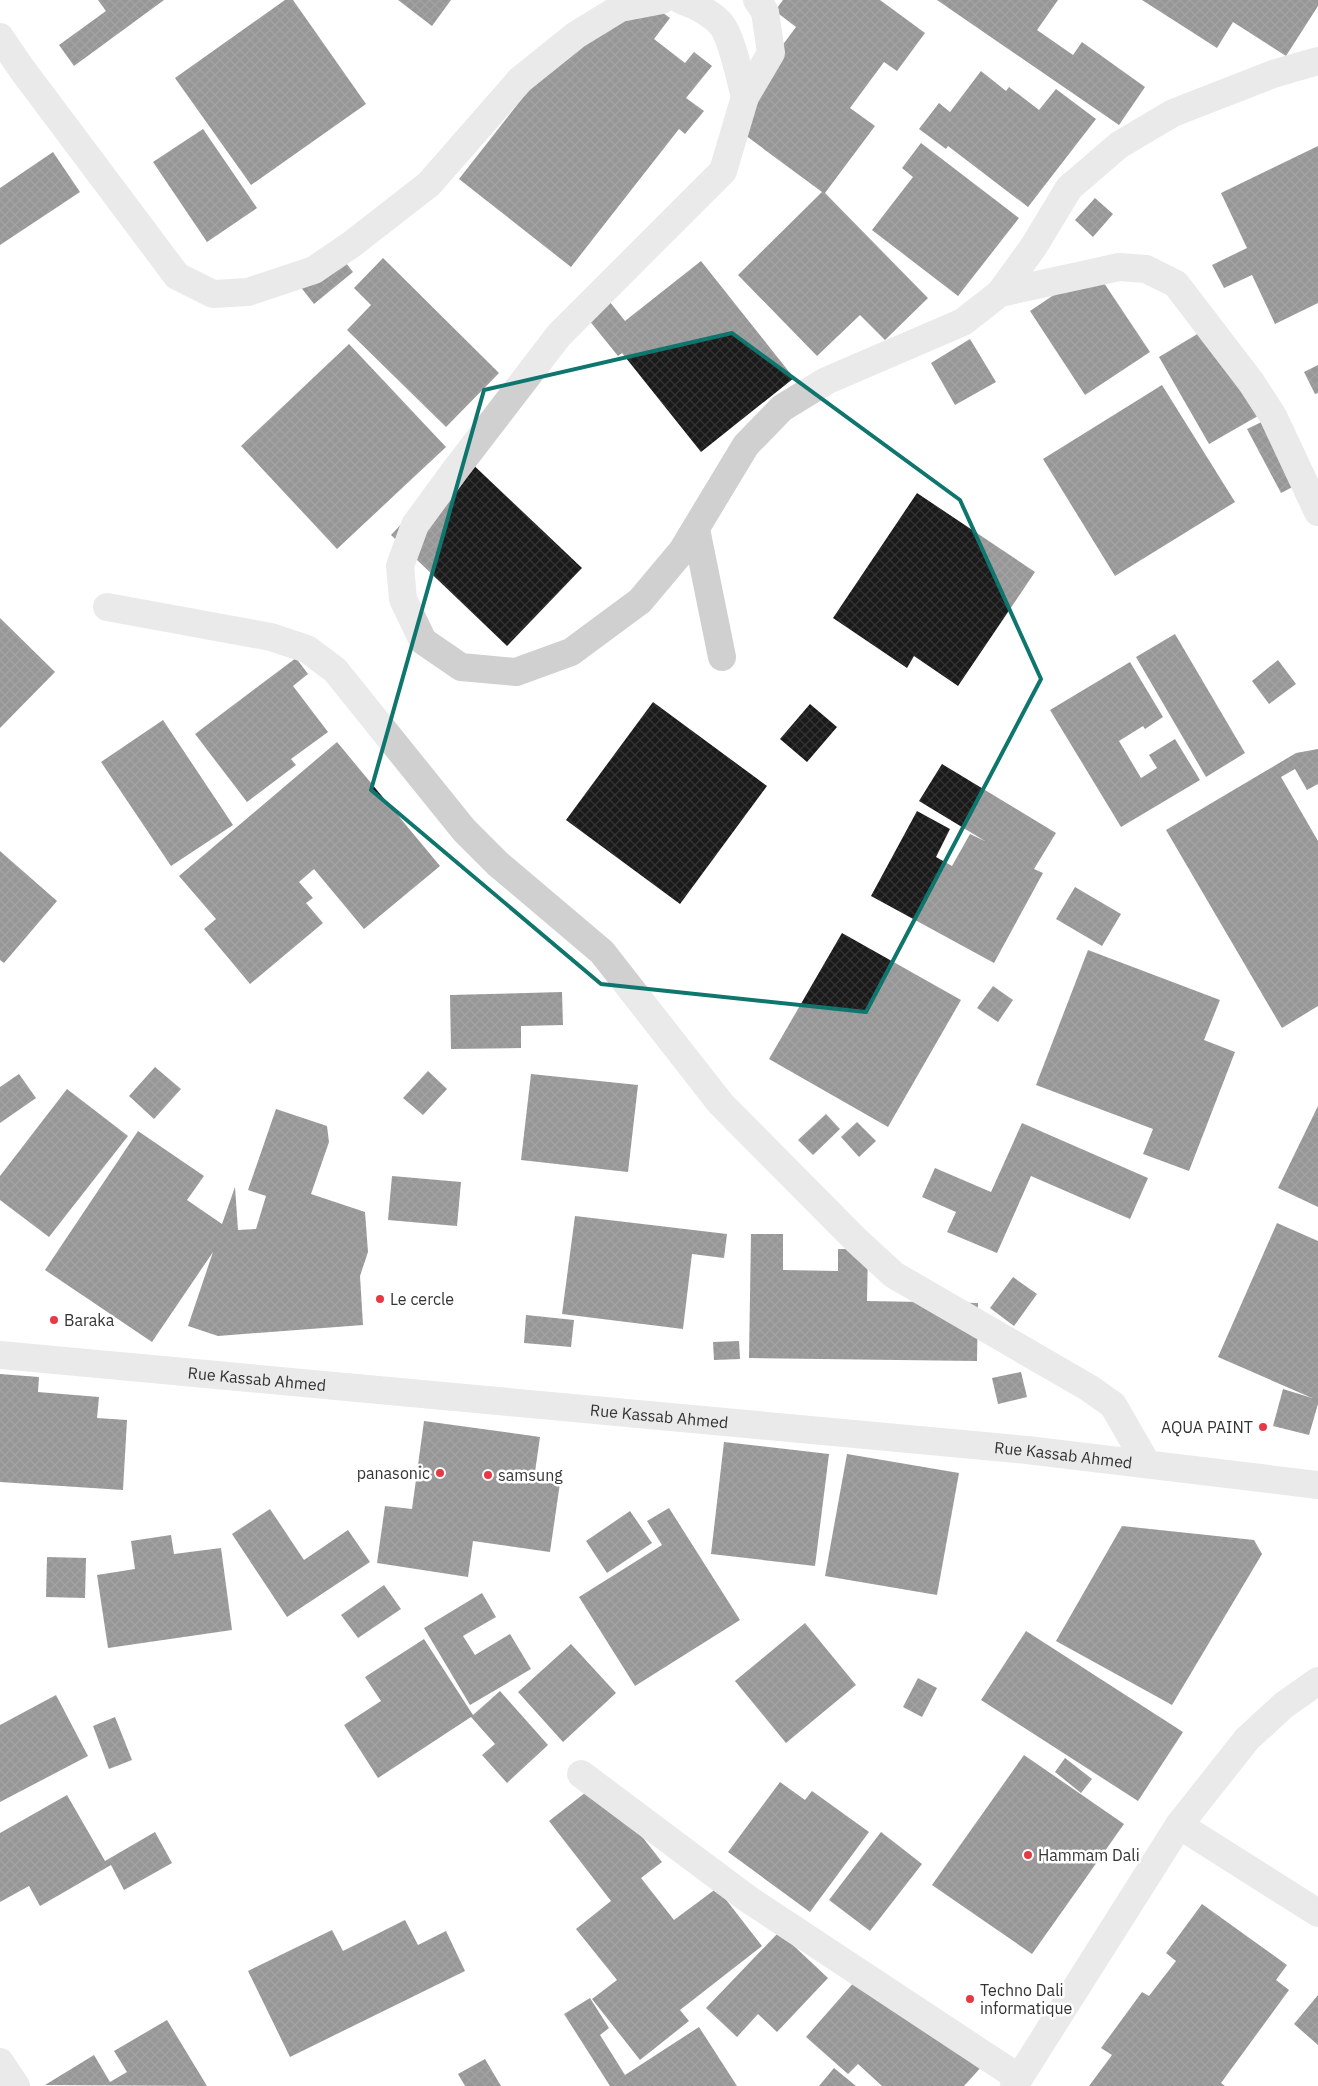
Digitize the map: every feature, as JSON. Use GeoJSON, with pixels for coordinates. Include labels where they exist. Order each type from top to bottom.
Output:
{"type":"FeatureCollection","features":[{"type":"Feature","properties":{"kind":"street"},"geometry":{"type":"LineString","coordinates":[[0,37],[32,84],[176,276],[212,294],[248,292],[314,270],[352,244],[429,184],[520,80],[576,35],[620,8],[662,0]]}},
{"type":"Feature","properties":{"kind":"street"},"geometry":{"type":"LineString","coordinates":[[681,0],[699,7],[722,24],[732,50],[745,97]]}},
{"type":"Feature","properties":{"kind":"street"},"geometry":{"type":"LineString","coordinates":[[757,0],[764,12],[772,53],[745,97],[723,171],[559,335],[415,525],[400,566],[403,599],[423,641],[461,667],[516,672],[571,652],[640,601],[682,552],[746,445],[782,408],[826,381],[964,322],[1000,293],[1034,246],[1069,188],[1119,145],[1173,113],[1273,74],[1318,61]]}},
{"type":"Feature","properties":{"kind":"street"},"geometry":{"type":"LineString","coordinates":[[1000,293],[1119,267],[1146,269],[1176,284],[1241,368],[1273,416],[1318,512]]}},
{"type":"Feature","properties":{"kind":"street"},"geometry":{"type":"LineString","coordinates":[[696,529],[722,657]]}},
{"type":"Feature","properties":{"kind":"street"},"geometry":{"type":"LineString","coordinates":[[107,607],[271,637],[307,649],[335,670],[464,830],[498,864],[602,952],[721,1104],[856,1240],[894,1275],[1089,1388],[1113,1406],[1147,1464]]}},
{"type":"Feature","properties":{"kind":"street","name":"Rue Kassab Ahmed"},"geometry":{"type":"LineString","coordinates":[[0,1355],[1027,1450],[1318,1485]]}},
{"type":"Feature","properties":{"kind":"street"},"geometry":{"type":"LineString","coordinates":[[581,1774],[748,1899],[1017,2082],[1179,1825],[1247,1739],[1284,1705],[1318,1681]]}},
{"type":"Feature","properties":{"kind":"street"},"geometry":{"type":"LineString","coordinates":[[1179,1825],[1318,1913]]}},
{"type":"Feature","properties":{"kind":"street"},"geometry":{"type":"LineString","coordinates":[[0,2062],[16,2086]]}},
{"type":"Feature","properties":{"kind":"highlighted area"},"geometry":{"type":"Polygon","coordinates":[[[732,333],[960,500],[1041,679],[866,1012],[601,984],[371,790],[484,390],[732,333]]]}},
{"type":"Feature","properties":{"kind":"building"},"geometry":{"type":"Polygon","coordinates":[[[98,0],[164,0],[74,66],[59,45],[106,11],[98,0]]]}},
{"type":"Feature","properties":{"kind":"building"},"geometry":{"type":"Polygon","coordinates":[[[285,0],[293,0],[366,104],[251,185],[175,78],[285,0]]]}},
{"type":"Feature","properties":{"kind":"building"},"geometry":{"type":"Polygon","coordinates":[[[398,0],[451,0],[432,26],[398,0]]]}},
{"type":"Feature","properties":{"kind":"building"},"geometry":{"type":"Polygon","coordinates":[[[646,0],[670,18],[654,39],[685,63],[694,52],[712,66],[686,98],[704,111],[685,134],[679,129],[571,267],[459,179],[568,40],[646,0]]]}},
{"type":"Feature","properties":{"kind":"building"},"geometry":{"type":"Polygon","coordinates":[[[783,0],[880,0],[925,33],[897,71],[884,62],[850,108],[875,126],[825,193],[928,298],[885,340],[860,315],[817,356],[738,275],[822,192],[726,121],[796,27],[775,11],[783,0]]]}},
{"type":"Feature","properties":{"kind":"building"},"geometry":{"type":"Polygon","coordinates":[[[937,0],[1058,0],[1037,30],[1073,55],[1082,42],[1145,87],[1119,125],[937,0]]]}},
{"type":"Feature","properties":{"kind":"building"},"geometry":{"type":"Polygon","coordinates":[[[1142,0],[1318,0],[1318,6],[1286,56],[1233,22],[1217,48],[1142,0]]]}},
{"type":"Feature","properties":{"kind":"building"},"geometry":{"type":"Polygon","coordinates":[[[981,71],[1006,91],[1009,87],[1039,110],[1056,89],[1096,119],[1028,207],[948,146],[946,149],[919,129],[939,103],[950,112],[981,71]]]}},
{"type":"Feature","properties":{"kind":"building"},"geometry":{"type":"Polygon","coordinates":[[[203,129],[257,208],[207,242],[153,162],[203,129]]]}},
{"type":"Feature","properties":{"kind":"building"},"geometry":{"type":"Polygon","coordinates":[[[921,143],[1019,218],[958,296],[872,230],[913,177],[902,168],[921,143]]]}},
{"type":"Feature","properties":{"kind":"building"},"geometry":{"type":"Polygon","coordinates":[[[1318,146],[1318,303],[1275,324],[1252,275],[1224,288],[1212,265],[1247,248],[1221,193],[1318,146]]]}},
{"type":"Feature","properties":{"kind":"building"},"geometry":{"type":"Polygon","coordinates":[[[53,152],[80,192],[0,245],[0,188],[53,152]]]}},
{"type":"Feature","properties":{"kind":"building"},"geometry":{"type":"Polygon","coordinates":[[[1095,198],[1113,214],[1093,237],[1075,220],[1095,198]]]}},
{"type":"Feature","properties":{"kind":"building"},"geometry":{"type":"Polygon","coordinates":[[[335,249],[353,272],[314,304],[296,281],[335,249]]]}},
{"type":"Feature","properties":{"kind":"building"},"geometry":{"type":"Polygon","coordinates":[[[383,258],[499,373],[446,427],[347,330],[371,305],[354,288],[383,258]]]}},
{"type":"Feature","properties":{"kind":"building"},"geometry":{"type":"Polygon","coordinates":[[[701,261],[794,378],[701,452],[622,353],[618,356],[580,309],[602,292],[625,321],[701,261]]]}},
{"type":"Feature","properties":{"kind":"building"},"geometry":{"type":"Polygon","coordinates":[[[1094,268],[1150,352],[1085,395],[1030,311],[1094,268]]]}},
{"type":"Feature","properties":{"kind":"building"},"geometry":{"type":"Polygon","coordinates":[[[1219,321],[1270,409],[1209,444],[1159,357],[1219,321]]]}},
{"type":"Feature","properties":{"kind":"building"},"geometry":{"type":"Polygon","coordinates":[[[970,339],[996,382],[955,405],[931,363],[970,339]]]}},
{"type":"Feature","properties":{"kind":"building"},"geometry":{"type":"Polygon","coordinates":[[[349,344],[446,447],[337,549],[241,446],[349,344]]]}},
{"type":"Feature","properties":{"kind":"building"},"geometry":{"type":"Polygon","coordinates":[[[1318,365],[1318,393],[1315,394],[1304,372],[1318,365]]]}},
{"type":"Feature","properties":{"kind":"building"},"geometry":{"type":"Polygon","coordinates":[[[1162,385],[1235,502],[1115,576],[1043,459],[1162,385]]]}},
{"type":"Feature","properties":{"kind":"building"},"geometry":{"type":"Polygon","coordinates":[[[1272,417],[1306,480],[1281,493],[1247,429],[1272,417]]]}},
{"type":"Feature","properties":{"kind":"building"},"geometry":{"type":"Polygon","coordinates":[[[465,457],[582,568],[507,646],[391,535],[465,457]]]}},
{"type":"Feature","properties":{"kind":"building"},"geometry":{"type":"Polygon","coordinates":[[[917,493],[1035,572],[958,686],[914,656],[907,668],[833,618],[917,493]]]}},
{"type":"Feature","properties":{"kind":"building"},"geometry":{"type":"Polygon","coordinates":[[[0,618],[55,672],[0,728],[0,618]]]}},
{"type":"Feature","properties":{"kind":"building"},"geometry":{"type":"Polygon","coordinates":[[[1175,634],[1245,753],[1206,777],[1136,657],[1175,634]]]}},
{"type":"Feature","properties":{"kind":"building"},"geometry":{"type":"Polygon","coordinates":[[[296,658],[308,674],[293,686],[328,732],[291,759],[296,765],[247,802],[195,734],[296,658]]]}},
{"type":"Feature","properties":{"kind":"building"},"geometry":{"type":"Polygon","coordinates":[[[1278,660],[1296,684],[1269,704],[1252,681],[1278,660]]]}},
{"type":"Feature","properties":{"kind":"building"},"geometry":{"type":"Polygon","coordinates":[[[1130,662],[1163,717],[1145,729],[1143,726],[1119,741],[1141,778],[1157,768],[1149,755],[1175,739],[1200,780],[1121,827],[1050,710],[1130,662]]]}},
{"type":"Feature","properties":{"kind":"building"},"geometry":{"type":"Polygon","coordinates":[[[653,702],[767,786],[680,904],[566,820],[653,702]]]}},
{"type":"Feature","properties":{"kind":"building"},"geometry":{"type":"Polygon","coordinates":[[[810,704],[837,727],[807,762],[780,739],[810,704]]]}},
{"type":"Feature","properties":{"kind":"building"},"geometry":{"type":"Polygon","coordinates":[[[163,720],[233,825],[171,866],[101,762],[163,720]]]}},
{"type":"Feature","properties":{"kind":"building"},"geometry":{"type":"Polygon","coordinates":[[[337,742],[440,866],[364,929],[314,869],[299,882],[313,898],[306,903],[323,923],[250,984],[204,929],[216,919],[179,876],[337,742]]]}},
{"type":"Feature","properties":{"kind":"building"},"geometry":{"type":"Polygon","coordinates":[[[1318,749],[1318,784],[1307,790],[1295,769],[1281,777],[1318,841],[1318,1006],[1282,1028],[1166,830],[1296,753],[1318,749]]]}},
{"type":"Feature","properties":{"kind":"building"},"geometry":{"type":"Polygon","coordinates":[[[942,764],[1056,833],[1034,869],[1043,873],[994,963],[871,896],[917,811],[950,829],[936,857],[952,866],[970,834],[985,841],[919,801],[942,764]]]}},
{"type":"Feature","properties":{"kind":"building"},"geometry":{"type":"Polygon","coordinates":[[[0,851],[57,901],[4,963],[0,960],[0,851]]]}},
{"type":"Feature","properties":{"kind":"building"},"geometry":{"type":"Polygon","coordinates":[[[1075,887],[1121,914],[1102,946],[1056,919],[1075,887]]]}},
{"type":"Feature","properties":{"kind":"building"},"geometry":{"type":"Polygon","coordinates":[[[842,933],[961,1000],[888,1127],[769,1059],[842,933]]]}},
{"type":"Feature","properties":{"kind":"building"},"geometry":{"type":"Polygon","coordinates":[[[1088,950],[1220,1000],[1204,1040],[1235,1052],[1189,1171],[1143,1154],[1153,1129],[1036,1085],[1088,950]]]}},
{"type":"Feature","properties":{"kind":"building"},"geometry":{"type":"Polygon","coordinates":[[[993,986],[1013,1000],[998,1022],[977,1008],[993,986]]]}},
{"type":"Feature","properties":{"kind":"building"},"geometry":{"type":"Polygon","coordinates":[[[562,992],[563,1025],[521,1026],[521,1048],[451,1049],[450,995],[562,992]]]}},
{"type":"Feature","properties":{"kind":"building"},"geometry":{"type":"Polygon","coordinates":[[[155,1067],[181,1089],[154,1119],[129,1096],[155,1067]]]}},
{"type":"Feature","properties":{"kind":"building"},"geometry":{"type":"Polygon","coordinates":[[[428,1071],[447,1089],[423,1115],[403,1098],[428,1071]]]}},
{"type":"Feature","properties":{"kind":"building"},"geometry":{"type":"Polygon","coordinates":[[[19,1074],[36,1098],[0,1123],[0,1087],[19,1074]]]}},
{"type":"Feature","properties":{"kind":"building"},"geometry":{"type":"Polygon","coordinates":[[[531,1074],[638,1085],[628,1172],[521,1160],[531,1074]]]}},
{"type":"Feature","properties":{"kind":"building"},"geometry":{"type":"Polygon","coordinates":[[[67,1089],[128,1136],[49,1237],[0,1200],[0,1176],[67,1089]]]}},
{"type":"Feature","properties":{"kind":"building"},"geometry":{"type":"Polygon","coordinates":[[[1318,1106],[1318,1207],[1278,1188],[1318,1106]]]}},
{"type":"Feature","properties":{"kind":"building"},"geometry":{"type":"Polygon","coordinates":[[[276,1109],[327,1126],[329,1142],[311,1194],[365,1212],[368,1252],[360,1276],[363,1325],[218,1336],[188,1326],[213,1252],[152,1342],[45,1270],[138,1131],[204,1176],[187,1200],[222,1224],[235,1187],[238,1230],[256,1229],[266,1196],[248,1190],[276,1109]]]}},
{"type":"Feature","properties":{"kind":"building"},"geometry":{"type":"Polygon","coordinates":[[[826,1114],[840,1129],[813,1155],[798,1140],[826,1114]]]}},
{"type":"Feature","properties":{"kind":"building"},"geometry":{"type":"Polygon","coordinates":[[[857,1122],[876,1141],[859,1157],[841,1137],[857,1122]]]}},
{"type":"Feature","properties":{"kind":"building"},"geometry":{"type":"Polygon","coordinates":[[[1022,1123],[1148,1178],[1130,1219],[1031,1176],[997,1253],[947,1232],[956,1212],[922,1197],[935,1168],[991,1192],[1022,1123]]]}},
{"type":"Feature","properties":{"kind":"building"},"geometry":{"type":"Polygon","coordinates":[[[392,1176],[461,1182],[457,1226],[388,1220],[392,1176]]]}},
{"type":"Feature","properties":{"kind":"building"},"geometry":{"type":"Polygon","coordinates":[[[575,1216],[727,1234],[724,1258],[692,1254],[683,1329],[562,1314],[575,1216]]]}},
{"type":"Feature","properties":{"kind":"building"},"geometry":{"type":"Polygon","coordinates":[[[1277,1223],[1318,1241],[1318,1404],[1309,1435],[1273,1426],[1283,1389],[1312,1398],[1218,1357],[1277,1223]]]}},
{"type":"Feature","properties":{"kind":"building"},"geometry":{"type":"Polygon","coordinates":[[[751,1234],[783,1234],[783,1270],[838,1271],[838,1249],[868,1249],[867,1301],[978,1303],[977,1361],[749,1358],[751,1234]]]}},
{"type":"Feature","properties":{"kind":"building"},"geometry":{"type":"Polygon","coordinates":[[[1013,1277],[1037,1294],[1014,1326],[990,1308],[1013,1277]]]}},
{"type":"Feature","properties":{"kind":"building"},"geometry":{"type":"Polygon","coordinates":[[[526,1315],[574,1320],[571,1347],[524,1343],[526,1315]]]}},
{"type":"Feature","properties":{"kind":"building"},"geometry":{"type":"Polygon","coordinates":[[[739,1341],[740,1359],[714,1360],[713,1342],[739,1341]]]}},
{"type":"Feature","properties":{"kind":"building"},"geometry":{"type":"Polygon","coordinates":[[[1021,1372],[1027,1397],[998,1404],[992,1378],[1021,1372]]]}},
{"type":"Feature","properties":{"kind":"building"},"geometry":{"type":"Polygon","coordinates":[[[0,1374],[39,1377],[38,1392],[99,1397],[97,1418],[127,1420],[123,1490],[0,1482],[0,1374]]]}},
{"type":"Feature","properties":{"kind":"building"},"geometry":{"type":"Polygon","coordinates":[[[424,1421],[540,1437],[534,1479],[560,1483],[550,1552],[473,1541],[468,1577],[377,1563],[385,1506],[412,1509],[424,1421]]]}},
{"type":"Feature","properties":{"kind":"building"},"geometry":{"type":"Polygon","coordinates":[[[724,1442],[829,1454],[815,1566],[711,1554],[724,1442]]]}},
{"type":"Feature","properties":{"kind":"building"},"geometry":{"type":"Polygon","coordinates":[[[847,1454],[959,1473],[937,1595],[825,1576],[847,1454]]]}},
{"type":"Feature","properties":{"kind":"building"},"geometry":{"type":"Polygon","coordinates":[[[669,1508],[740,1620],[635,1686],[579,1597],[662,1545],[647,1521],[669,1508]]]}},
{"type":"Feature","properties":{"kind":"building"},"geometry":{"type":"Polygon","coordinates":[[[270,1509],[304,1560],[348,1530],[370,1562],[287,1617],[232,1534],[270,1509]]]}},
{"type":"Feature","properties":{"kind":"building"},"geometry":{"type":"Polygon","coordinates":[[[630,1511],[652,1543],[607,1573],[586,1541],[630,1511]]]}},
{"type":"Feature","properties":{"kind":"building"},"geometry":{"type":"Polygon","coordinates":[[[1122,1526],[1254,1540],[1262,1554],[1172,1705],[1056,1641],[1122,1526]]]}},
{"type":"Feature","properties":{"kind":"building"},"geometry":{"type":"Polygon","coordinates":[[[171,1535],[174,1554],[221,1548],[232,1630],[108,1648],[97,1575],[135,1569],[131,1541],[171,1535]]]}},
{"type":"Feature","properties":{"kind":"building"},"geometry":{"type":"Polygon","coordinates":[[[47,1557],[86,1558],[85,1598],[46,1597],[47,1557]]]}},
{"type":"Feature","properties":{"kind":"building"},"geometry":{"type":"Polygon","coordinates":[[[384,1585],[401,1609],[358,1638],[341,1615],[384,1585]]]}},
{"type":"Feature","properties":{"kind":"building"},"geometry":{"type":"Polygon","coordinates":[[[482,1593],[496,1617],[463,1636],[475,1655],[510,1634],[531,1669],[470,1705],[424,1628],[482,1593]]]}},
{"type":"Feature","properties":{"kind":"building"},"geometry":{"type":"Polygon","coordinates":[[[805,1623],[856,1685],[786,1743],[735,1681],[805,1623]]]}},
{"type":"Feature","properties":{"kind":"building"},"geometry":{"type":"Polygon","coordinates":[[[1026,1631],[1183,1732],[1138,1801],[981,1700],[1026,1631]]]}},
{"type":"Feature","properties":{"kind":"building"},"geometry":{"type":"Polygon","coordinates":[[[424,1639],[473,1715],[500,1691],[548,1745],[507,1783],[482,1755],[495,1744],[471,1717],[378,1778],[344,1725],[381,1701],[365,1677],[424,1639]]]}},
{"type":"Feature","properties":{"kind":"building"},"geometry":{"type":"Polygon","coordinates":[[[571,1644],[616,1693],[563,1742],[518,1692],[571,1644]]]}},
{"type":"Feature","properties":{"kind":"building"},"geometry":{"type":"Polygon","coordinates":[[[918,1678],[937,1688],[922,1717],[903,1707],[918,1678]]]}},
{"type":"Feature","properties":{"kind":"building"},"geometry":{"type":"Polygon","coordinates":[[[56,1695],[88,1756],[0,1802],[0,1725],[56,1695]]]}},
{"type":"Feature","properties":{"kind":"building"},"geometry":{"type":"Polygon","coordinates":[[[115,1717],[132,1760],[109,1769],[93,1726],[115,1717]]]}},
{"type":"Feature","properties":{"kind":"building","name":"Hammam Dali"},"geometry":{"type":"Polygon","coordinates":[[[1024,1755],[1124,1824],[1032,1954],[932,1885],[1024,1755]]]}},
{"type":"Feature","properties":{"kind":"building"},"geometry":{"type":"Polygon","coordinates":[[[1065,1758],[1092,1779],[1081,1793],[1055,1772],[1065,1758]]]}},
{"type":"Feature","properties":{"kind":"building"},"geometry":{"type":"Polygon","coordinates":[[[599,1782],[662,1862],[641,1878],[674,1920],[717,1888],[762,1946],[680,2010],[689,2021],[640,2060],[592,1999],[617,1980],[576,1929],[611,1901],[549,1821],[599,1782]]]}},
{"type":"Feature","properties":{"kind":"building"},"geometry":{"type":"Polygon","coordinates":[[[780,1782],[805,1800],[812,1791],[869,1832],[810,1912],[728,1852],[780,1782]]]}},
{"type":"Feature","properties":{"kind":"building"},"geometry":{"type":"Polygon","coordinates":[[[67,1795],[105,1861],[155,1832],[172,1863],[124,1890],[111,1865],[40,1906],[29,1886],[0,1902],[0,1833],[67,1795]]]}},
{"type":"Feature","properties":{"kind":"building"},"geometry":{"type":"Polygon","coordinates":[[[881,1832],[922,1864],[870,1931],[829,1900],[881,1832]]]}},
{"type":"Feature","properties":{"kind":"building"},"geometry":{"type":"Polygon","coordinates":[[[1202,1904],[1287,1965],[1276,1980],[1289,1990],[1221,2083],[1225,2086],[1089,2086],[1112,2055],[1101,2048],[1142,1992],[1149,1996],[1176,1961],[1166,1953],[1202,1904]]]}},
{"type":"Feature","properties":{"kind":"building"},"geometry":{"type":"Polygon","coordinates":[[[405,1920],[418,1945],[446,1931],[465,1971],[290,2057],[248,1971],[332,1930],[343,1951],[405,1920]]]}},
{"type":"Feature","properties":{"kind":"building"},"geometry":{"type":"Polygon","coordinates":[[[779,1932],[828,1978],[777,2032],[758,2014],[737,2037],[706,2008],[779,1932]]]}},
{"type":"Feature","properties":{"kind":"building"},"geometry":{"type":"Polygon","coordinates":[[[863,1972],[984,2064],[964,2086],[882,2086],[858,2064],[848,2074],[806,2037],[863,1972]]]}},
{"type":"Feature","properties":{"kind":"building"},"geometry":{"type":"Polygon","coordinates":[[[1318,1995],[1318,2045],[1294,2024],[1318,1995]]]}},
{"type":"Feature","properties":{"kind":"building"},"geometry":{"type":"Polygon","coordinates":[[[590,1998],[609,2028],[600,2035],[625,2075],[699,2027],[737,2086],[610,2086],[564,2014],[590,1998]]]}},
{"type":"Feature","properties":{"kind":"building"},"geometry":{"type":"Polygon","coordinates":[[[167,2020],[207,2086],[45,2085],[94,2055],[110,2082],[127,2072],[114,2051],[167,2020]]]}},
{"type":"Feature","properties":{"kind":"building"},"geometry":{"type":"Polygon","coordinates":[[[485,2059],[501,2086],[465,2086],[458,2074],[485,2059]]]}},
{"type":"Feature","properties":{"kind":"building"},"geometry":{"type":"Polygon","coordinates":[[[834,2068],[856,2086],[819,2086],[834,2068]]]}},
{"type":"Feature","properties":{"kind":"place","name":"Le cercle"},"geometry":{"type":"Point","coordinates":[380,1299]}},
{"type":"Feature","properties":{"kind":"place","name":"Baraka"},"geometry":{"type":"Point","coordinates":[54,1320]}},
{"type":"Feature","properties":{"kind":"place","name":"AQUA PAINT"},"geometry":{"type":"Point","coordinates":[1263,1427]}},
{"type":"Feature","properties":{"kind":"place","name":"panasonic"},"geometry":{"type":"Point","coordinates":[440,1473]}},
{"type":"Feature","properties":{"kind":"place","name":"samsung"},"geometry":{"type":"Point","coordinates":[488,1475]}},
{"type":"Feature","properties":{"kind":"place","name":"Hammam Dali"},"geometry":{"type":"Point","coordinates":[1028,1855]}},
{"type":"Feature","properties":{"kind":"place","name":"Techno Dali informatique"},"geometry":{"type":"Point","coordinates":[970,1999]}}]}
